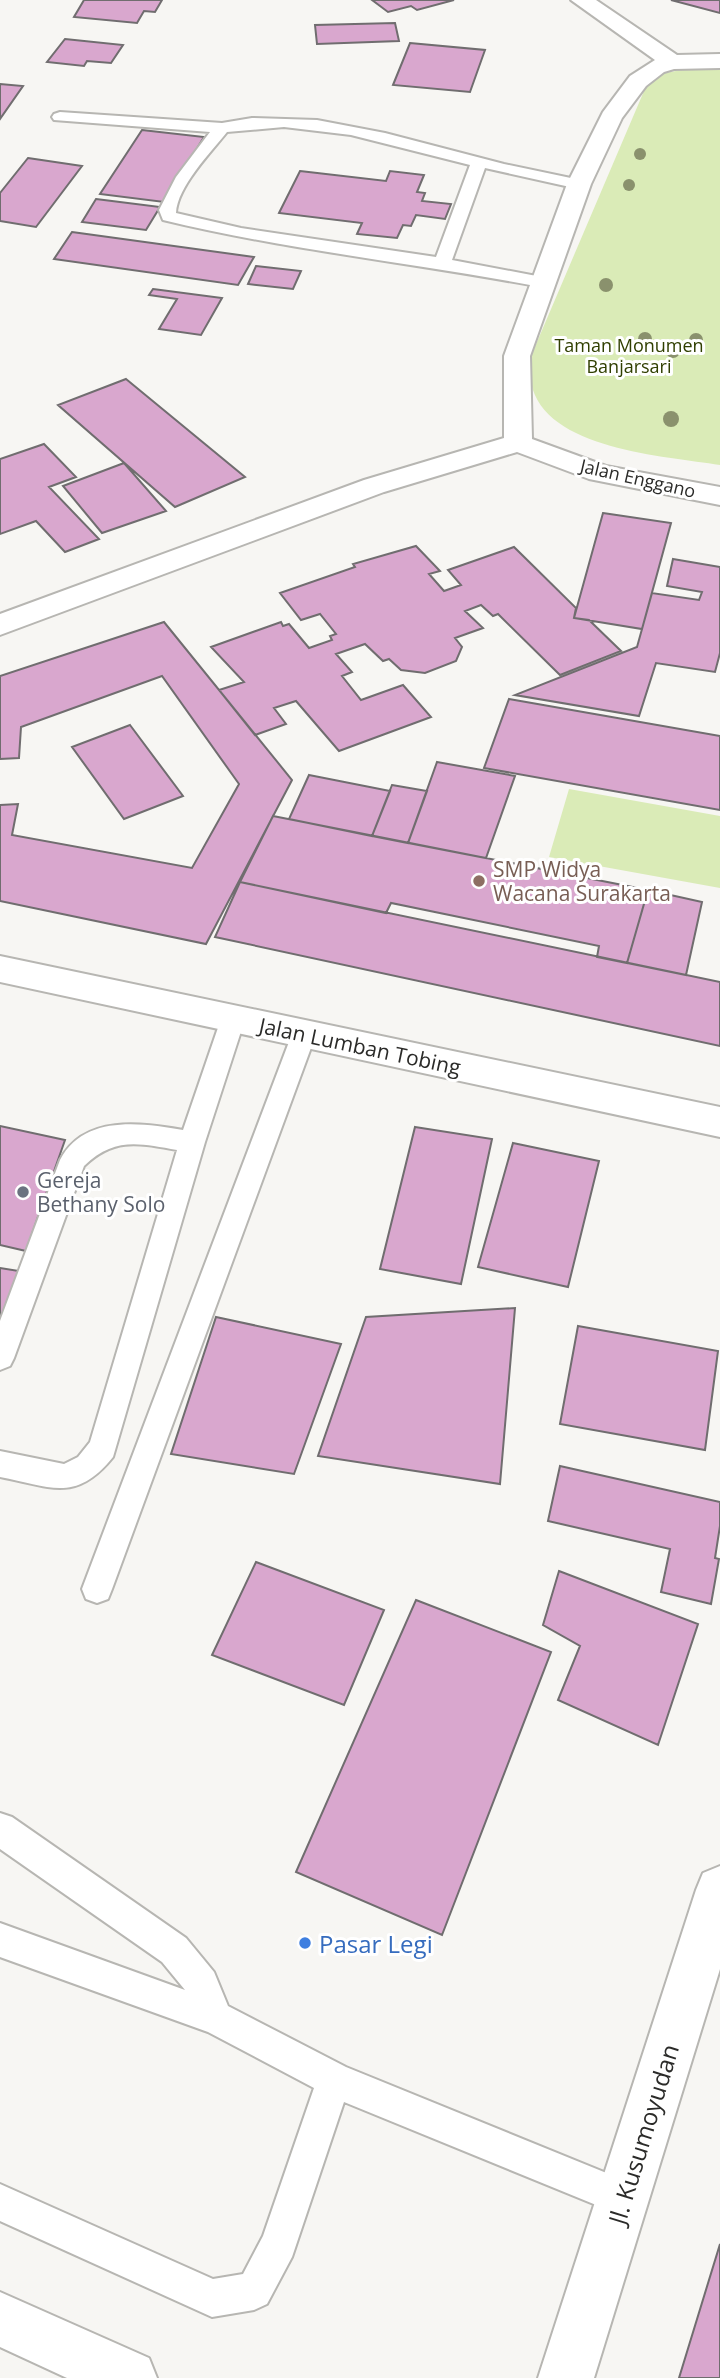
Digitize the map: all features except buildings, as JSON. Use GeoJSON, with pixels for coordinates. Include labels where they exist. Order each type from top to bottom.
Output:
{"type":"FeatureCollection","features":[{"type":"Feature","properties":{"kind":"street"},"geometry":{"type":"LineString","coordinates":[[582,0],[672,62]]}},
{"type":"Feature","properties":{"kind":"street"},"geometry":{"type":"LineString","coordinates":[[0,625],[373,486],[518,443],[517,356],[541,282],[579,184],[611,117],[638,81],[656,66],[672,62],[720,61]]}},
{"type":"Feature","properties":{"kind":"street","name":"Jalan Enggano"},"geometry":{"type":"LineString","coordinates":[[518,443],[599,473],[720,496]]}},
{"type":"Feature","properties":{"kind":"street","name":"Jalan Lumban Tobing"},"geometry":{"type":"LineString","coordinates":[[0,969],[720,1122]]}},
{"type":"Feature","properties":{"kind":"street","name":"Jl. Kusumoyudan"},"geometry":{"type":"LineString","coordinates":[[566,2378],[720,1890]]}},
{"type":"Feature","properties":{"kind":"street"},"geometry":{"type":"LineString","coordinates":[[0,2319],[129,2378]]}},
{"type":"Feature","properties":{"kind":"lane"},"geometry":{"type":"LineString","coordinates":[[60,117],[222,128],[240,123],[310,125],[384,137],[579,184]]}},
{"type":"Feature","properties":{"kind":"lane"},"geometry":{"type":"LineString","coordinates":[[222,128],[186,173],[167,211],[169,216],[241,233],[541,282]]}},
{"type":"Feature","properties":{"kind":"lane"},"geometry":{"type":"LineString","coordinates":[[442,264],[480,162]]}},
{"type":"Feature","properties":{"kind":"lane"},"geometry":{"type":"LineString","coordinates":[[0,1464],[66,1477],[88,1466],[103,1448],[192,1142],[233,1019]]}},
{"type":"Feature","properties":{"kind":"lane"},"geometry":{"type":"LineString","coordinates":[[96,1589],[304,1034]]}},
{"type":"Feature","properties":{"kind":"lane"},"geometry":{"type":"LineString","coordinates":[[0,1358],[73,1160],[87,1144],[104,1137],[128,1133],[192,1142]]}},
{"type":"Feature","properties":{"kind":"lane"},"geometry":{"type":"LineString","coordinates":[[0,1829],[174,1950],[202,1984],[216,2018]]}},
{"type":"Feature","properties":{"kind":"lane"},"geometry":{"type":"LineString","coordinates":[[0,1940],[216,2018],[334,2080],[623,2199]]}},
{"type":"Feature","properties":{"kind":"lane"},"geometry":{"type":"LineString","coordinates":[[0,2202],[212,2298],[254,2291],[279,2244],[334,2080]]}},
{"type":"Feature","properties":{"kind":"green space","name":"Taman Monumen Banjarsari"},"geometry":{"type":"Polygon","coordinates":[[[692,68],[720,68],[720,465],[640,453],[582,436],[559,423],[541,405],[530,377],[531,356],[647,84],[665,73],[692,68]]]}},
{"type":"Feature","properties":{"kind":"green space"},"geometry":{"type":"Polygon","coordinates":[[[569,789],[720,816],[720,888],[549,857],[569,789]]]}},
{"type":"Feature","properties":{"kind":"place","name":"SMP Widya Wacana Surakarta"},"geometry":{"type":"Point","coordinates":[479,881]}},
{"type":"Feature","properties":{"kind":"place","name":"Gereja Bethany Solo"},"geometry":{"type":"Point","coordinates":[23,1192]}},
{"type":"Feature","properties":{"kind":"place","name":"Pasar Legi"},"geometry":{"type":"Point","coordinates":[305,1943]}}]}
